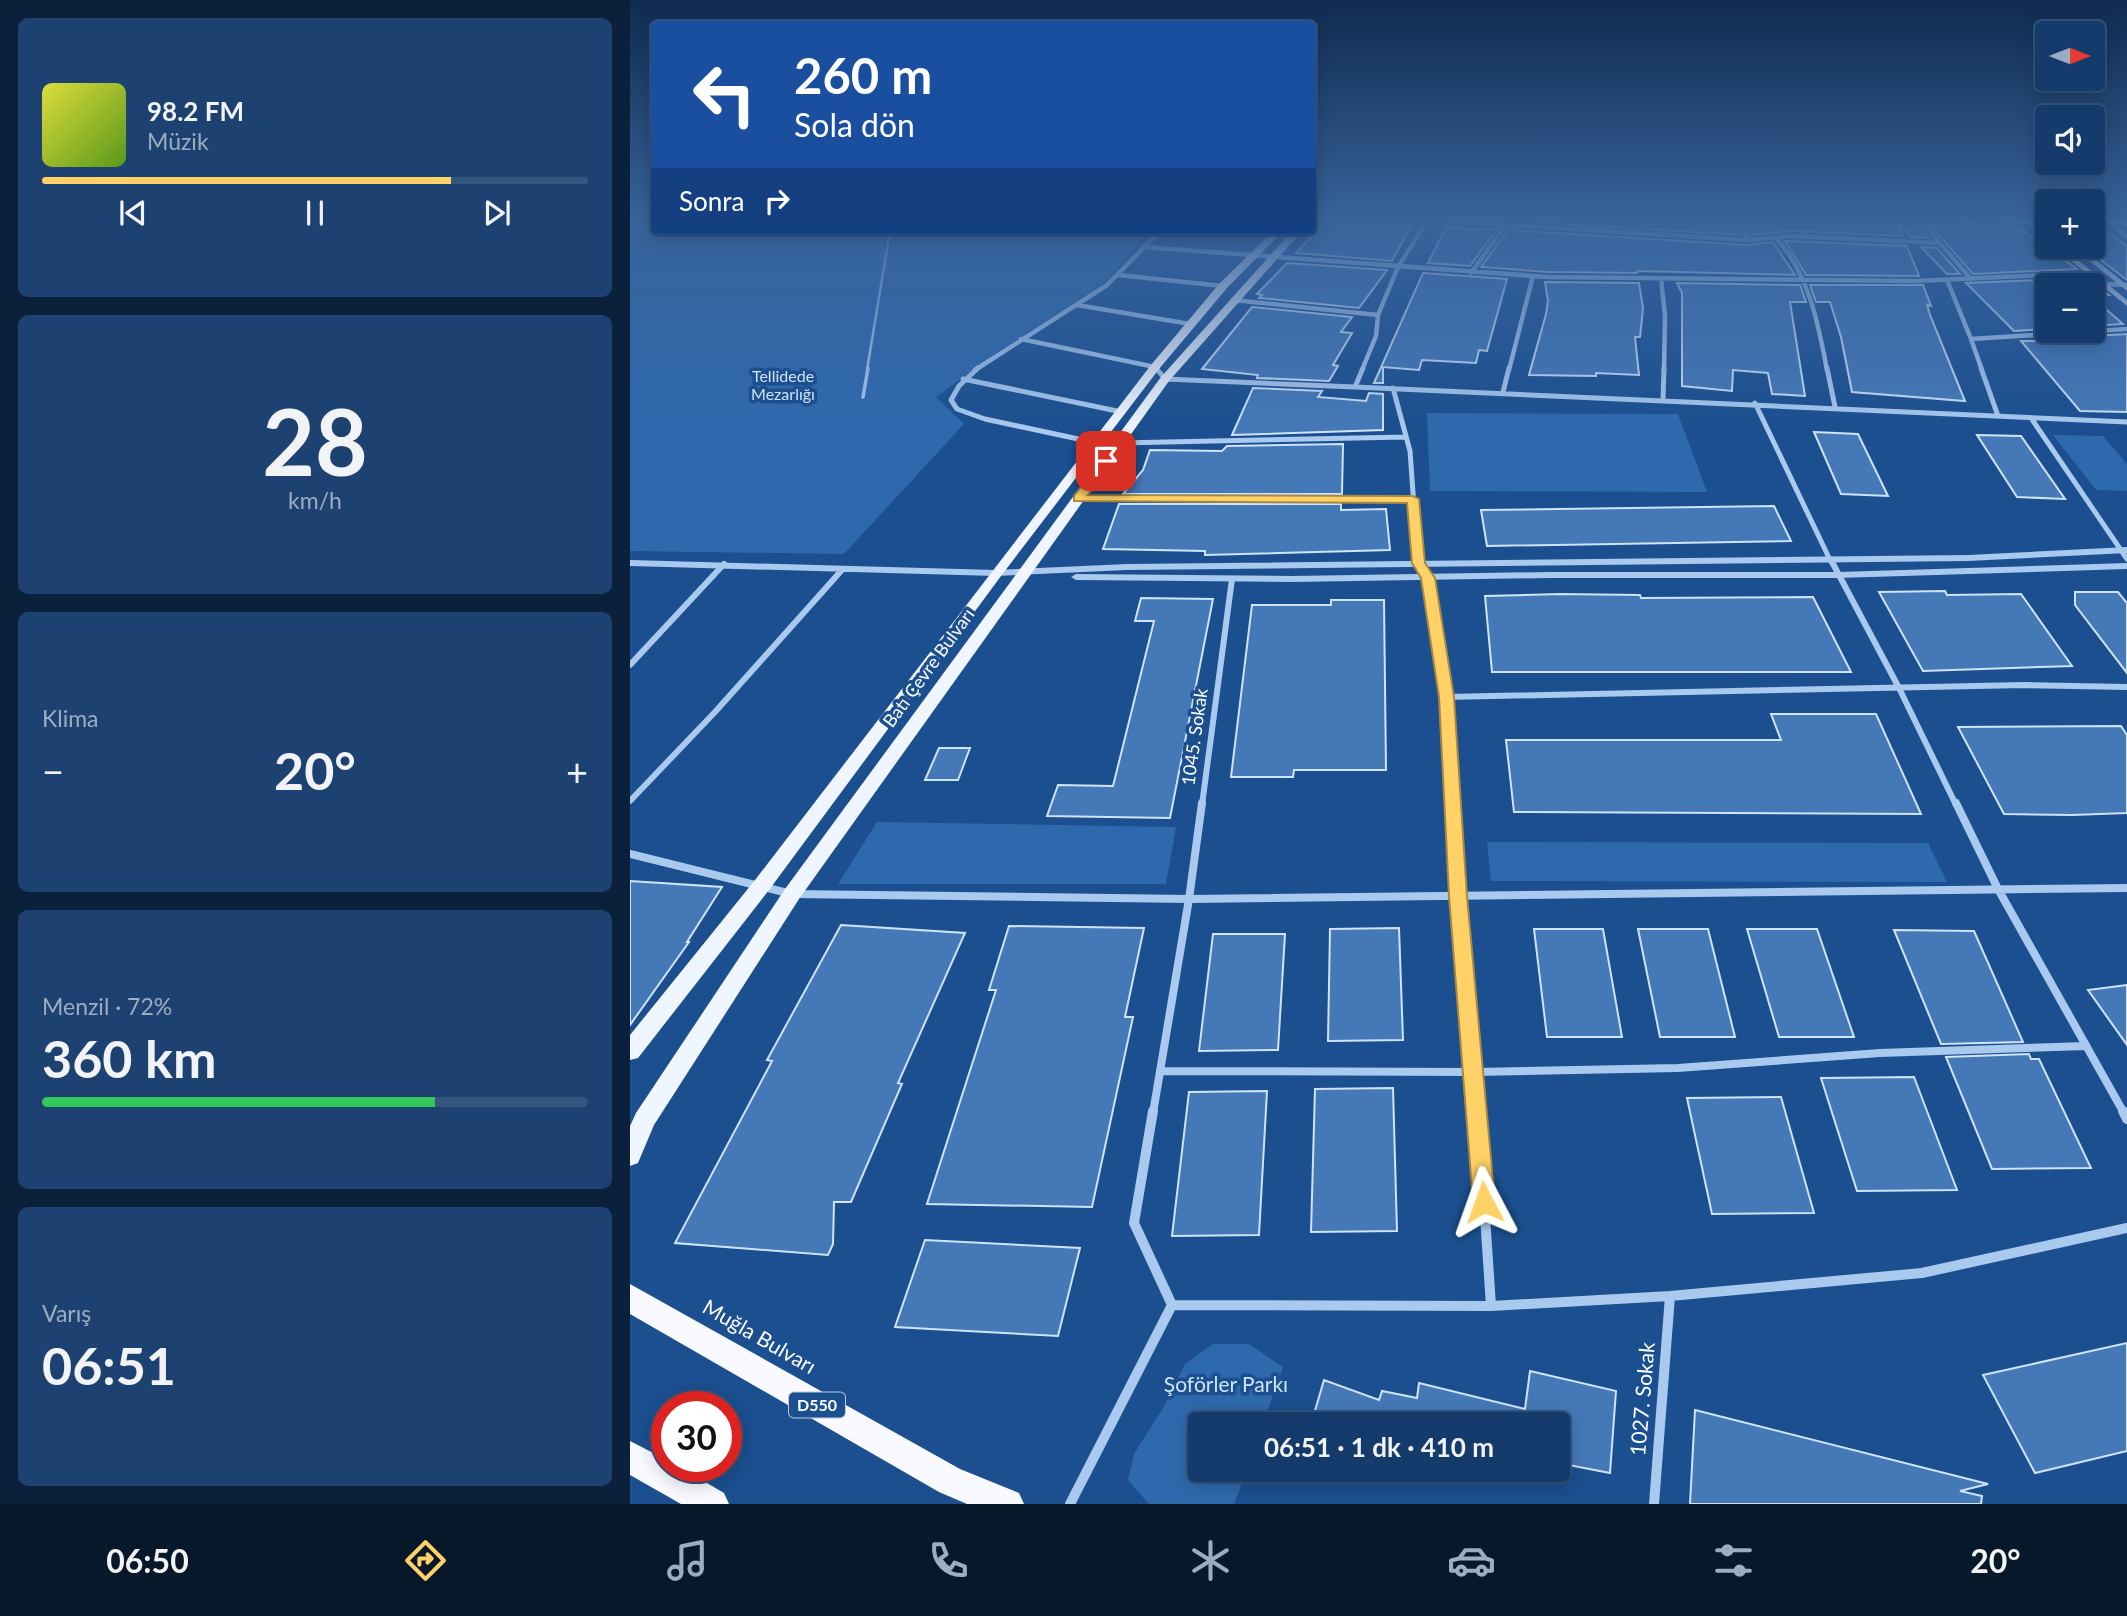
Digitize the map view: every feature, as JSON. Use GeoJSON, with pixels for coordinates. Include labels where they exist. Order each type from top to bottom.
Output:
{"type":"FeatureCollection","features":[{"type":"Feature","properties":{"kind":"highway","name":"Muğla Bulvarı"},"geometry":{"type":"LineString","coordinates":[[630,1298],[950,1481],[1008,1504]]}},
{"type":"Feature","properties":{"kind":"highway"},"geometry":{"type":"LineString","coordinates":[[630,1457],[713,1504]]}},
{"type":"Feature","properties":{"kind":"main road","name":"Batı Çevre Bulvarı"},"geometry":{"type":"LineString","coordinates":[[630,1051],[762,885],[1097,443],[1231,288]]}},
{"type":"Feature","properties":{"kind":"main road","name":"Batı Çevre Bulvarı"},"geometry":{"type":"LineString","coordinates":[[630,1155],[644,1120],[792,894],[1120,443],[1190,324],[1234,288]]}},
{"type":"Feature","properties":{"kind":"main road"},"geometry":{"type":"LineString","coordinates":[[2108,288],[2127,304]]}},
{"type":"Feature","properties":{"kind":"street"},"geometry":{"type":"LineString","coordinates":[[1097,443],[985,419],[957,409],[951,400],[954,390],[963,379],[1100,288]]}},
{"type":"Feature","properties":{"kind":"street"},"geometry":{"type":"LineString","coordinates":[[1199,288],[1378,315]]}},
{"type":"Feature","properties":{"kind":"street"},"geometry":{"type":"LineString","coordinates":[[1355,387],[1376,336],[1378,315],[1389,288]]}},
{"type":"Feature","properties":{"kind":"street"},"geometry":{"type":"LineString","coordinates":[[1503,392],[1530,288]]}},
{"type":"Feature","properties":{"kind":"street"},"geometry":{"type":"LineString","coordinates":[[1662,288],[1665,316],[1663,399]]}},
{"type":"Feature","properties":{"kind":"street"},"geometry":{"type":"LineString","coordinates":[[1807,288],[1835,407]]}},
{"type":"Feature","properties":{"kind":"street"},"geometry":{"type":"LineString","coordinates":[[1950,288],[1998,416]]}},
{"type":"Feature","properties":{"kind":"street"},"geometry":{"type":"LineString","coordinates":[[1076,305],[1190,324]]}},
{"type":"Feature","properties":{"kind":"street"},"geometry":{"type":"LineString","coordinates":[[1971,339],[2127,329]]}},
{"type":"Feature","properties":{"kind":"street"},"geometry":{"type":"LineString","coordinates":[[1021,340],[1160,373],[1355,387],[1755,403],[2127,422]]}},
{"type":"Feature","properties":{"kind":"street"},"geometry":{"type":"LineString","coordinates":[[963,379],[1122,412]]}},
{"type":"Feature","properties":{"kind":"street"},"geometry":{"type":"LineString","coordinates":[[1393,388],[1406,437],[1418,563],[1428,578],[1447,697],[1458,896],[1475,1072],[1491,1307]]}},
{"type":"Feature","properties":{"kind":"street"},"geometry":{"type":"LineString","coordinates":[[1755,403],[1838,575],[1899,688],[1998,889],[2127,1119]]}},
{"type":"Feature","properties":{"kind":"street"},"geometry":{"type":"LineString","coordinates":[[2031,418],[2125,553]]}},
{"type":"Feature","properties":{"kind":"street"},"geometry":{"type":"LineString","coordinates":[[1120,443],[1406,437]]}},
{"type":"Feature","properties":{"kind":"street"},"geometry":{"type":"LineString","coordinates":[[1079,499],[1413,499]]}},
{"type":"Feature","properties":{"kind":"street"},"geometry":{"type":"LineString","coordinates":[[1023,574],[1127,566],[1968,558],[2125,553]]}},
{"type":"Feature","properties":{"kind":"street"},"geometry":{"type":"LineString","coordinates":[[630,563],[1118,579],[1838,575],[2127,566]]}},
{"type":"Feature","properties":{"kind":"street"},"geometry":{"type":"LineString","coordinates":[[630,665],[724,564]]}},
{"type":"Feature","properties":{"kind":"street"},"geometry":{"type":"LineString","coordinates":[[630,801],[715,712],[841,571]]}},
{"type":"Feature","properties":{"kind":"street","name":"1045. Sokak"},"geometry":{"type":"LineString","coordinates":[[1172,1305],[1134,1223],[1189,899],[1232,579]]}},
{"type":"Feature","properties":{"kind":"street"},"geometry":{"type":"LineString","coordinates":[[1447,697],[1899,688],[2127,687]]}},
{"type":"Feature","properties":{"kind":"street"},"geometry":{"type":"LineString","coordinates":[[630,854],[792,894],[1189,899],[2127,888]]}},
{"type":"Feature","properties":{"kind":"street"},"geometry":{"type":"LineString","coordinates":[[1160,1071],[1475,1072],[1678,1068],[1880,1053],[2086,1046]]}},
{"type":"Feature","properties":{"kind":"street"},"geometry":{"type":"LineString","coordinates":[[1070,1504],[1172,1305],[1491,1307],[1670,1296],[1922,1273],[2127,1228]]}},
{"type":"Feature","properties":{"kind":"street","name":"1027. Sokak"},"geometry":{"type":"LineString","coordinates":[[1654,1504],[1670,1296]]}},
{"type":"Feature","properties":{"kind":"lane"},"geometry":{"type":"LineString","coordinates":[[863,397],[881,288]]}},
{"type":"Feature","properties":{"kind":"green space","name":"Tellidede Mezarlığı"},"geometry":{"type":"Polygon","coordinates":[[[630,288],[1097,288],[995,354],[936,397],[964,424],[844,554],[630,551],[630,288]]]}},
{"type":"Feature","properties":{"kind":"green space"},"geometry":{"type":"Polygon","coordinates":[[[1427,413],[1678,414],[1707,492],[1430,491],[1427,413]]]}},
{"type":"Feature","properties":{"kind":"green space"},"geometry":{"type":"Polygon","coordinates":[[[2053,435],[2103,436],[2127,464],[2127,491],[2096,490],[2053,435]]]}},
{"type":"Feature","properties":{"kind":"green space"},"geometry":{"type":"Polygon","coordinates":[[[877,822],[1176,827],[1166,884],[838,884],[877,822]]]}},
{"type":"Feature","properties":{"kind":"green space"},"geometry":{"type":"Polygon","coordinates":[[[1487,842],[1928,843],[1947,882],[1491,881],[1487,842]]]}},
{"type":"Feature","properties":{"kind":"green space","name":"Şoförler Parkı"},"geometry":{"type":"Polygon","coordinates":[[[1213,1344],[1249,1344],[1283,1367],[1267,1412],[1188,1412],[1188,1482],[1242,1482],[1234,1504],[1149,1504],[1128,1480],[1134,1454],[1163,1408],[1185,1364],[1213,1344]]]}},
{"type":"Feature","properties":{"kind":"building"},"geometry":{"type":"Polygon","coordinates":[[[1263,288],[1374,288],[1359,308],[1259,298],[1262,295],[1257,294],[1263,288]]]}},
{"type":"Feature","properties":{"kind":"building"},"geometry":{"type":"Polygon","coordinates":[[[1416,288],[1504,288],[1487,351],[1479,350],[1476,363],[1422,360],[1419,370],[1383,367],[1383,383],[1374,383],[1416,288]]]}},
{"type":"Feature","properties":{"kind":"building"},"geometry":{"type":"Polygon","coordinates":[[[1546,288],[1640,288],[1643,308],[1640,337],[1635,337],[1639,375],[1529,375],[1548,301],[1546,288]]]}},
{"type":"Feature","properties":{"kind":"building"},"geometry":{"type":"Polygon","coordinates":[[[1680,288],[1801,288],[1806,302],[1790,302],[1805,396],[1772,394],[1768,373],[1733,370],[1732,391],[1682,386],[1682,293],[1680,288]]]}},
{"type":"Feature","properties":{"kind":"building"},"geometry":{"type":"Polygon","coordinates":[[[1811,288],[1924,288],[1931,306],[1927,305],[1930,315],[1965,401],[1852,392],[1841,337],[1830,302],[1816,302],[1811,288]]]}},
{"type":"Feature","properties":{"kind":"building"},"geometry":{"type":"Polygon","coordinates":[[[1971,288],[2035,288],[2035,330],[2014,331],[1971,288]]]}},
{"type":"Feature","properties":{"kind":"building"},"geometry":{"type":"Polygon","coordinates":[[[1252,307],[1352,317],[1341,332],[1352,333],[1333,365],[1338,366],[1329,381],[1257,378],[1258,375],[1202,369],[1252,307]]]}},
{"type":"Feature","properties":{"kind":"building"},"geometry":{"type":"Polygon","coordinates":[[[2105,308],[2123,324],[2105,325],[2105,308]]]}},
{"type":"Feature","properties":{"kind":"building"},"geometry":{"type":"Polygon","coordinates":[[[2127,334],[2127,412],[2080,411],[2021,341],[2105,343],[2105,335],[2127,334]]]}},
{"type":"Feature","properties":{"kind":"building"},"geometry":{"type":"Polygon","coordinates":[[[1253,388],[1322,391],[1318,397],[1366,401],[1369,393],[1383,394],[1383,430],[1232,435],[1253,388]]]}},
{"type":"Feature","properties":{"kind":"building"},"geometry":{"type":"Polygon","coordinates":[[[1814,432],[1858,434],[1888,496],[1841,494],[1814,432]]]}},
{"type":"Feature","properties":{"kind":"building"},"geometry":{"type":"Polygon","coordinates":[[[1977,435],[2021,436],[2065,499],[2017,497],[1977,435]]]}},
{"type":"Feature","properties":{"kind":"building"},"geometry":{"type":"Polygon","coordinates":[[[1343,444],[1342,494],[1123,494],[1143,470],[1150,450],[1222,451],[1227,446],[1343,444]]]}},
{"type":"Feature","properties":{"kind":"building"},"geometry":{"type":"Polygon","coordinates":[[[1119,504],[1341,504],[1341,510],[1386,509],[1390,550],[1205,555],[1205,551],[1103,549],[1119,504]]]}},
{"type":"Feature","properties":{"kind":"building"},"geometry":{"type":"Polygon","coordinates":[[[1774,506],[1791,541],[1487,546],[1481,510],[1774,506]]]}},
{"type":"Feature","properties":{"kind":"building"},"geometry":{"type":"Polygon","coordinates":[[[1945,591],[1947,595],[2021,594],[2072,666],[1923,671],[1879,592],[1945,591]]]}},
{"type":"Feature","properties":{"kind":"building"},"geometry":{"type":"Polygon","coordinates":[[[2075,592],[2118,592],[2127,603],[2127,673],[2075,605],[2075,592]]]}},
{"type":"Feature","properties":{"kind":"building"},"geometry":{"type":"Polygon","coordinates":[[[1640,595],[1641,598],[1813,597],[1851,672],[1492,672],[1485,596],[1640,595]]]}},
{"type":"Feature","properties":{"kind":"building"},"geometry":{"type":"Polygon","coordinates":[[[1141,598],[1213,599],[1170,818],[1047,816],[1058,785],[1113,786],[1154,621],[1135,621],[1141,598]]]}},
{"type":"Feature","properties":{"kind":"building"},"geometry":{"type":"Polygon","coordinates":[[[1331,600],[1384,600],[1386,770],[1294,770],[1293,777],[1231,777],[1252,605],[1331,605],[1331,600]]]}},
{"type":"Feature","properties":{"kind":"building"},"geometry":{"type":"Polygon","coordinates":[[[1771,714],[1876,714],[1921,814],[1514,812],[1506,740],[1781,740],[1771,714]]]}},
{"type":"Feature","properties":{"kind":"building"},"geometry":{"type":"Polygon","coordinates":[[[2121,726],[2127,735],[2127,813],[2072,815],[2004,814],[1958,727],[2121,726]]]}},
{"type":"Feature","properties":{"kind":"building"},"geometry":{"type":"Polygon","coordinates":[[[939,748],[970,748],[958,780],[925,780],[939,748]]]}},
{"type":"Feature","properties":{"kind":"building"},"geometry":{"type":"Polygon","coordinates":[[[630,881],[722,887],[689,942],[630,1025],[630,881]]]}},
{"type":"Feature","properties":{"kind":"building"},"geometry":{"type":"Polygon","coordinates":[[[841,925],[965,933],[898,1083],[902,1084],[851,1202],[834,1202],[833,1244],[828,1255],[675,1243],[772,1061],[767,1060],[841,925]]]}},
{"type":"Feature","properties":{"kind":"building"},"geometry":{"type":"Polygon","coordinates":[[[1009,926],[1144,928],[1125,1017],[1133,1017],[1092,1207],[927,1204],[996,990],[989,990],[1009,926]]]}},
{"type":"Feature","properties":{"kind":"building"},"geometry":{"type":"Polygon","coordinates":[[[1399,928],[1403,1040],[1328,1041],[1330,929],[1399,928]]]}},
{"type":"Feature","properties":{"kind":"building"},"geometry":{"type":"Polygon","coordinates":[[[1534,929],[1603,929],[1622,1037],[1547,1037],[1534,929]]]}},
{"type":"Feature","properties":{"kind":"building"},"geometry":{"type":"Polygon","coordinates":[[[1638,929],[1708,929],[1735,1037],[1660,1037],[1638,929]]]}},
{"type":"Feature","properties":{"kind":"building"},"geometry":{"type":"Polygon","coordinates":[[[1747,929],[1817,929],[1854,1037],[1779,1037],[1747,929]]]}},
{"type":"Feature","properties":{"kind":"building"},"geometry":{"type":"Polygon","coordinates":[[[1894,930],[1974,931],[2023,1042],[1941,1044],[1894,930]]]}},
{"type":"Feature","properties":{"kind":"building"},"geometry":{"type":"Polygon","coordinates":[[[1213,934],[1285,934],[1278,1050],[1199,1051],[1213,934]]]}},
{"type":"Feature","properties":{"kind":"building"},"geometry":{"type":"Polygon","coordinates":[[[2127,985],[2127,1045],[2088,990],[2127,985]]]}},
{"type":"Feature","properties":{"kind":"building"},"geometry":{"type":"Polygon","coordinates":[[[2029,1054],[2031,1059],[2039,1059],[2091,1168],[1992,1169],[1946,1057],[2029,1054]]]}},
{"type":"Feature","properties":{"kind":"building"},"geometry":{"type":"Polygon","coordinates":[[[1914,1077],[1957,1190],[1857,1191],[1821,1078],[1914,1077]]]}},
{"type":"Feature","properties":{"kind":"building"},"geometry":{"type":"Polygon","coordinates":[[[1393,1088],[1397,1231],[1311,1232],[1315,1089],[1393,1088]]]}},
{"type":"Feature","properties":{"kind":"building"},"geometry":{"type":"Polygon","coordinates":[[[1267,1091],[1259,1235],[1172,1236],[1189,1092],[1267,1091]]]}},
{"type":"Feature","properties":{"kind":"building"},"geometry":{"type":"Polygon","coordinates":[[[1781,1097],[1814,1213],[1712,1214],[1687,1098],[1781,1097]]]}},
{"type":"Feature","properties":{"kind":"building"},"geometry":{"type":"Polygon","coordinates":[[[925,1240],[1080,1248],[1058,1336],[895,1327],[925,1240]]]}},
{"type":"Feature","properties":{"kind":"building"},"geometry":{"type":"Polygon","coordinates":[[[2127,1343],[2127,1451],[2035,1473],[1983,1375],[2127,1343]]]}},
{"type":"Feature","properties":{"kind":"building"},"geometry":{"type":"Polygon","coordinates":[[[1530,1371],[1616,1391],[1610,1473],[1570,1465],[1570,1412],[1315,1412],[1324,1380],[1379,1400],[1382,1391],[1417,1398],[1419,1383],[1525,1409],[1530,1371]]]}},
{"type":"Feature","properties":{"kind":"building"},"geometry":{"type":"Polygon","coordinates":[[[1695,1410],[1988,1484],[1960,1491],[1982,1496],[1981,1504],[1690,1504],[1695,1410]]]}},
{"type":"Feature","properties":{"kind":"route"},"geometry":{"type":"LineString","coordinates":[[1106,461],[1079,499],[1413,499],[1418,563],[1428,578],[1447,697],[1458,896],[1484,1202]]}}]}
